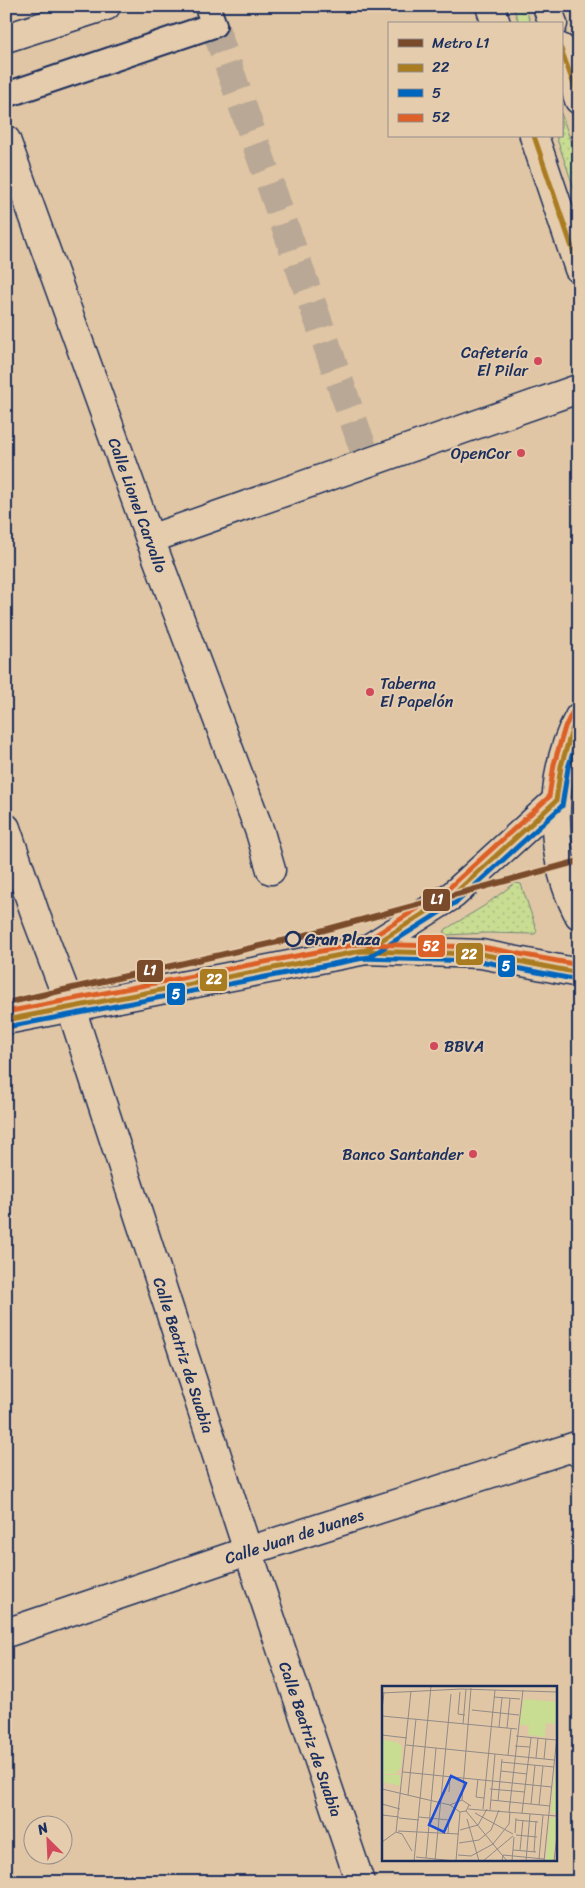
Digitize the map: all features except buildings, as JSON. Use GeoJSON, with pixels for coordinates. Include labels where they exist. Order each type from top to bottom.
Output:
{"type":"FeatureCollection","features":[{"type":"Feature","properties":{"kind":"street"},"geometry":{"type":"LineString","coordinates":[[6,38],[106,6]]}},
{"type":"Feature","properties":{"kind":"street"},"geometry":{"type":"LineString","coordinates":[[490,6],[495,22]]}},
{"type":"Feature","properties":{"kind":"street"},"geometry":{"type":"LineString","coordinates":[[547,6],[552,22]]}},
{"type":"Feature","properties":{"kind":"street"},"geometry":{"type":"LineString","coordinates":[[562,51],[579,100]]}},
{"type":"Feature","properties":{"kind":"street"},"geometry":{"type":"LineString","coordinates":[[535,138],[579,269]]}},
{"type":"Feature","properties":{"kind":"street","name":"Calle Lionel Carvallo"},"geometry":{"type":"LineString","coordinates":[[6,140],[150,538],[260,832],[271,870]]}},
{"type":"Feature","properties":{"kind":"street"},"geometry":{"type":"LineString","coordinates":[[150,538],[575,390]]}},
{"type":"Feature","properties":{"kind":"street"},"geometry":{"type":"LineString","coordinates":[[579,717],[572,730],[561,766],[556,801],[558,846],[567,890],[579,915]]}},
{"type":"Feature","properties":{"kind":"street"},"geometry":{"type":"LineString","coordinates":[[366,950],[453,895],[556,801]]}},
{"type":"Feature","properties":{"kind":"street","name":"Calle Beatriz de Suabia"},"geometry":{"type":"LineString","coordinates":[[6,828],[71,1008],[248,1551],[360,1882]]}},
{"type":"Feature","properties":{"kind":"street"},"geometry":{"type":"LineString","coordinates":[[6,1020],[366,950],[481,954],[579,973]]}},
{"type":"Feature","properties":{"kind":"street","name":"Calle Juan de Juanes"},"geometry":{"type":"LineString","coordinates":[[6,1633],[248,1551],[576,1446],[579,1453]]}},
{"type":"Feature","properties":{"kind":"lane"},"geometry":{"type":"LineString","coordinates":[[6,95],[214,25],[207,6]]}},
{"type":"Feature","properties":{"kind":"green space"},"geometry":{"type":"Polygon","coordinates":[[[513,6],[525,6],[530,22],[518,22],[513,6]]]}},
{"type":"Feature","properties":{"kind":"green space"},"geometry":{"type":"Polygon","coordinates":[[[562,116],[579,165],[579,203],[557,138],[562,138],[562,116]]]}},
{"type":"Feature","properties":{"kind":"green space"},"geometry":{"type":"Polygon","coordinates":[[[515,883],[521,884],[537,931],[535,934],[487,933],[446,935],[444,932],[446,929],[484,906],[515,883]]]}},
{"type":"Feature","properties":{"kind":"tunnel"},"geometry":{"type":"LineString","coordinates":[[214,25],[368,462]]}},
{"type":"Feature","properties":{"kind":"metro line","name":"L1"},"geometry":{"type":"LineString","coordinates":[[6,1003],[291,939],[579,861]]}},
{"type":"Feature","properties":{"kind":"transit line","name":"22"},"geometry":{"type":"LineString","coordinates":[[562,52],[579,99]]}},
{"type":"Feature","properties":{"kind":"transit line","name":"22"},"geometry":{"type":"LineString","coordinates":[[535,138],[579,268]]}},
{"type":"Feature","properties":{"kind":"transit line","name":"52"},"geometry":{"type":"LineString","coordinates":[[6,1012],[363,943],[448,889],[549,797],[554,764],[565,727],[572,713]]}},
{"type":"Feature","properties":{"kind":"transit line","name":"22"},"geometry":{"type":"LineString","coordinates":[[6,1020],[366,950],[453,895],[556,801],[561,766],[572,730],[579,717]]}},
{"type":"Feature","properties":{"kind":"transit line","name":"5"},"geometry":{"type":"LineString","coordinates":[[7,1027],[369,957],[458,901],[562,806],[568,768],[579,734]]}},
{"type":"Feature","properties":{"kind":"transit line","name":"52"},"geometry":{"type":"LineString","coordinates":[[357,944],[482,947],[579,965]]}},
{"type":"Feature","properties":{"kind":"transit line","name":"22"},"geometry":{"type":"LineString","coordinates":[[358,951],[481,954],[579,973]]}},
{"type":"Feature","properties":{"kind":"transit line","name":"5"},"geometry":{"type":"LineString","coordinates":[[359,958],[480,961],[578,980]]}},
{"type":"Feature","properties":{"kind":"place","name":"Cafetería El Pilar"},"geometry":{"type":"Point","coordinates":[538,361]}},
{"type":"Feature","properties":{"kind":"place","name":"OpenCor"},"geometry":{"type":"Point","coordinates":[521,453]}},
{"type":"Feature","properties":{"kind":"place","name":"Taberna El Papelón"},"geometry":{"type":"Point","coordinates":[370,692]}},
{"type":"Feature","properties":{"kind":"place","name":"Gran Plaza"},"geometry":{"type":"Point","coordinates":[293,939]}},
{"type":"Feature","properties":{"kind":"place","name":"BBVA"},"geometry":{"type":"Point","coordinates":[434,1046]}},
{"type":"Feature","properties":{"kind":"place","name":"Banco Santander"},"geometry":{"type":"Point","coordinates":[473,1154]}}]}
